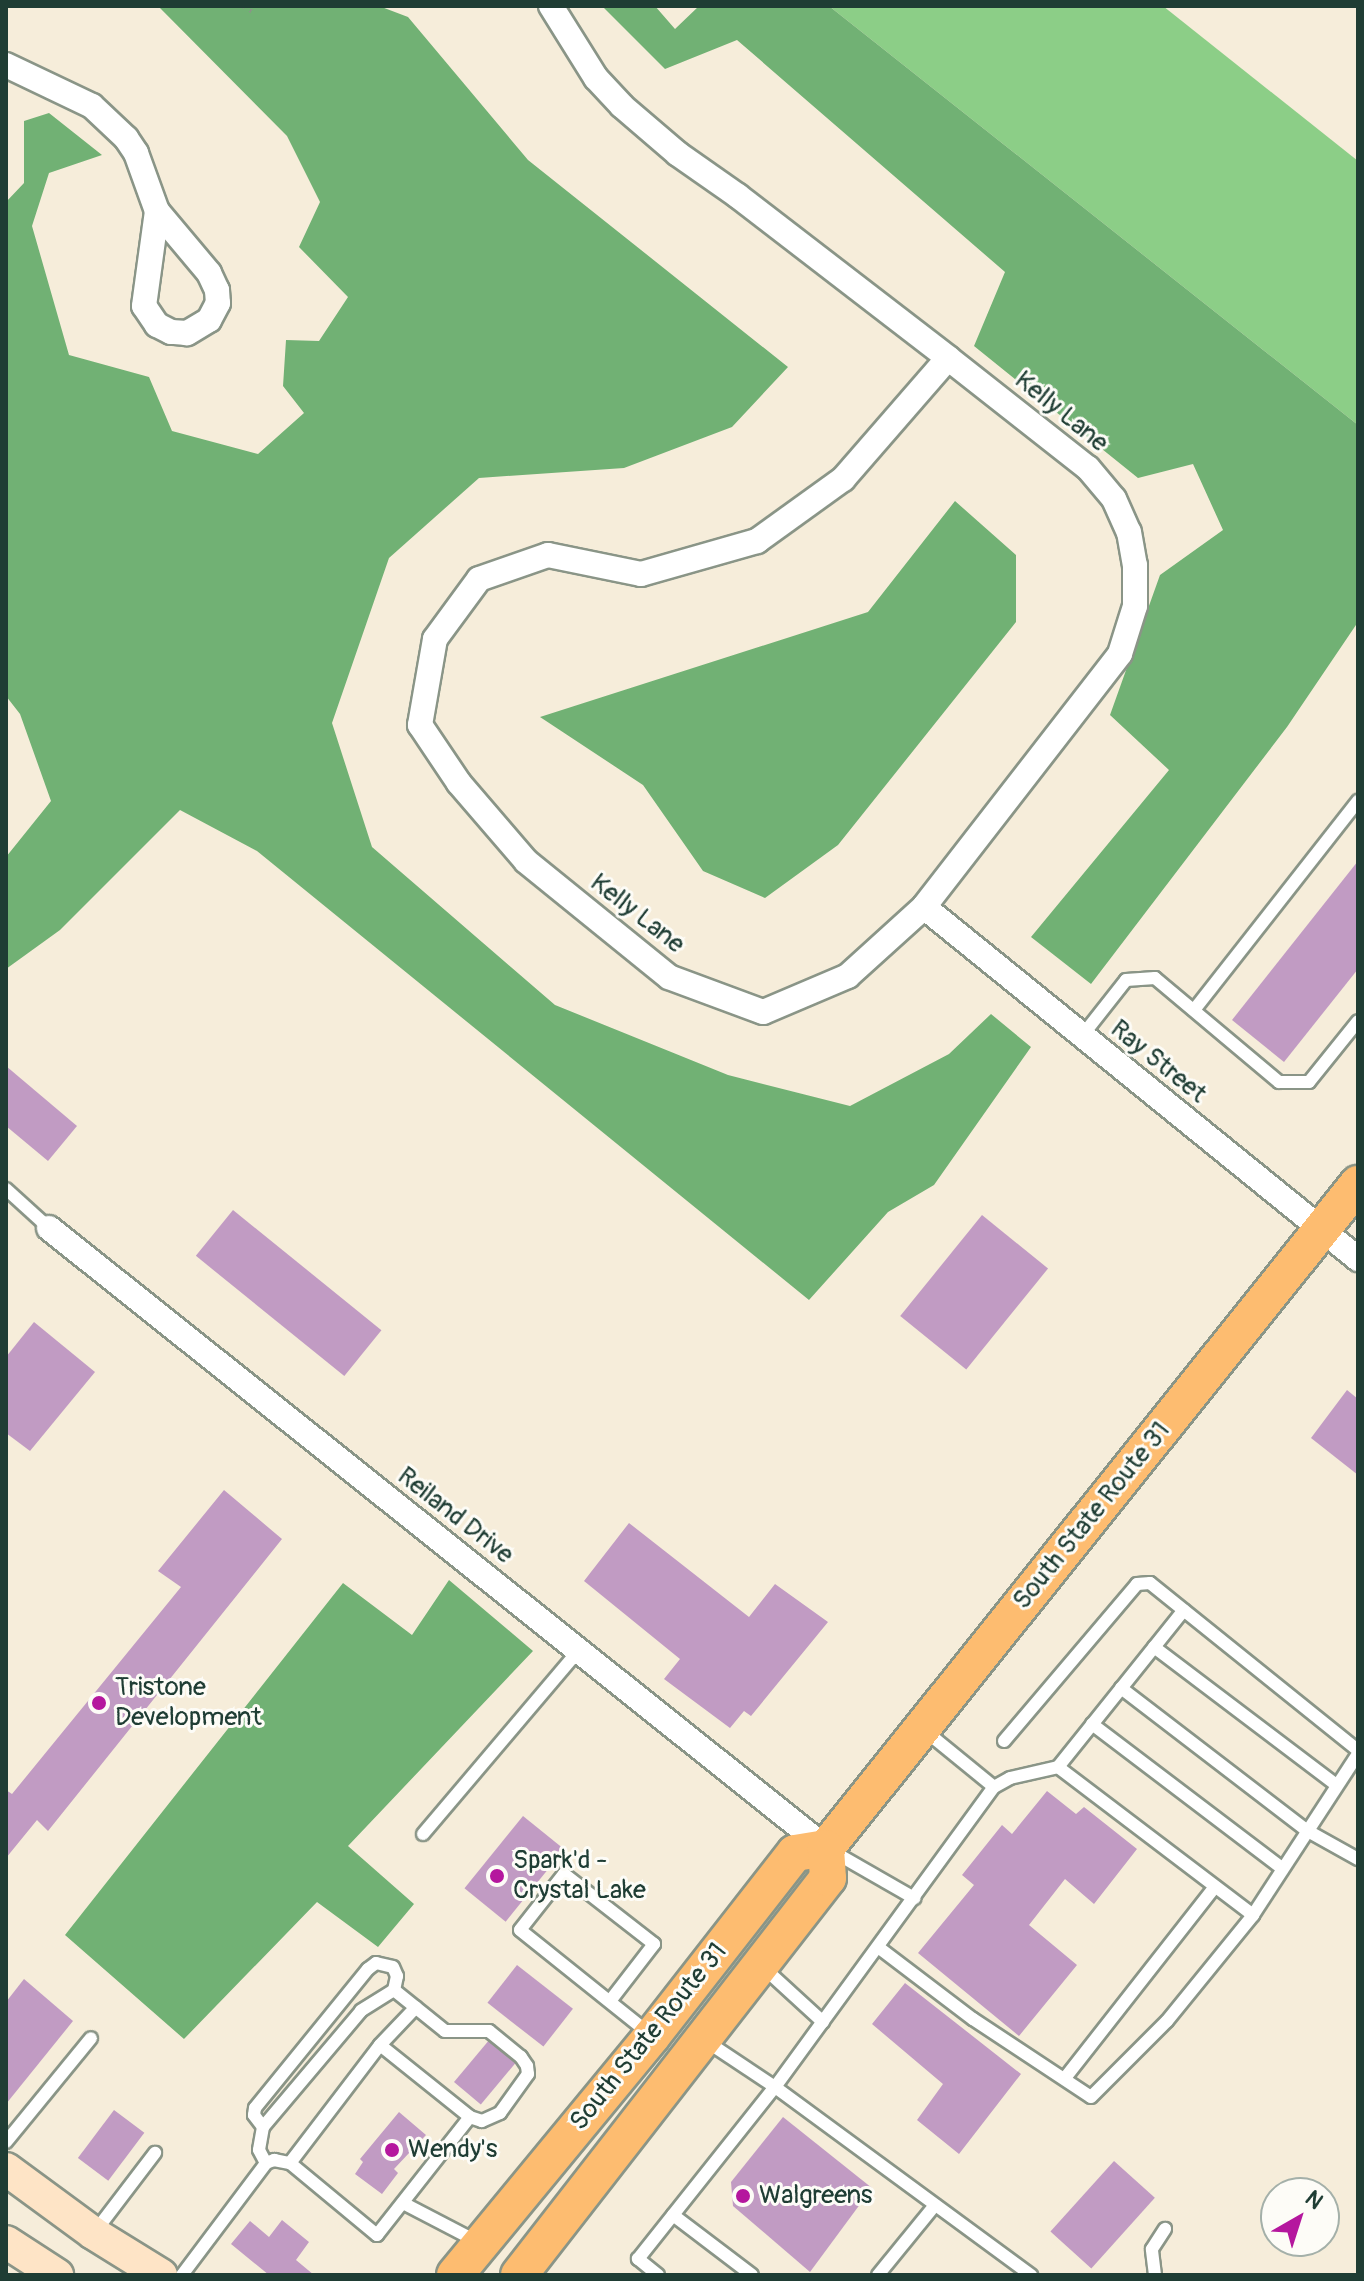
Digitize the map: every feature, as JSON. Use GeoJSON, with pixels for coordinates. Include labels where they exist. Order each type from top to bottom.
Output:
{"type":"FeatureCollection","features":[{"type":"Feature","properties":{"kind":"main road","name":"South State Route 31"},"geometry":{"type":"LineString","coordinates":[[455,2275],[652,2036],[795,1853],[826,1848],[1358,1184]]}},
{"type":"Feature","properties":{"kind":"main road","name":"South State Route 31"},"geometry":{"type":"LineString","coordinates":[[528,2266],[828,1878],[826,1848]]}},
{"type":"Feature","properties":{"kind":"main road"},"geometry":{"type":"LineString","coordinates":[[6,2169],[93,2233],[161,2275]]}},
{"type":"Feature","properties":{"kind":"main road"},"geometry":{"type":"LineString","coordinates":[[7,2245],[57,2275]]}},
{"type":"Feature","properties":{"kind":"street","name":"Kelly Lane"},"geometry":{"type":"LineString","coordinates":[[551,6],[596,78],[622,106],[678,154],[948,358],[1088,468],[1114,499],[1129,532],[1135,565],[1135,606],[1120,654],[924,907],[848,976],[763,1012],[669,977],[526,861],[459,783],[420,725],[435,639],[479,579],[548,555],[641,574],[757,541],[843,479],[948,358]]}},
{"type":"Feature","properties":{"kind":"street"},"geometry":{"type":"LineString","coordinates":[[6,65],[92,106],[116,127],[136,153],[157,211],[209,273],[217,290],[218,303],[209,320],[187,333],[171,332],[157,325],[144,306],[157,211]]}},
{"type":"Feature","properties":{"kind":"street","name":"Ray Street"},"geometry":{"type":"LineString","coordinates":[[924,907],[1319,1231],[1358,1259]]}},
{"type":"Feature","properties":{"kind":"street","name":"Reiland Drive"},"geometry":{"type":"LineString","coordinates":[[49,1228],[826,1848]]}},
{"type":"Feature","properties":{"kind":"lane"},"geometry":{"type":"LineString","coordinates":[[1194,1010],[1358,801]]}},
{"type":"Feature","properties":{"kind":"lane"},"geometry":{"type":"LineString","coordinates":[[1082,1036],[1126,980],[1155,978],[1279,1082],[1309,1082],[1358,1021]]}},
{"type":"Feature","properties":{"kind":"lane"},"geometry":{"type":"LineString","coordinates":[[6,1189],[49,1228]]}},
{"type":"Feature","properties":{"kind":"lane"},"geometry":{"type":"LineString","coordinates":[[878,1947],[973,2019],[1091,2097],[1167,2021],[1253,1915],[1358,1752],[1150,1583],[1137,1584],[1004,1741]]}},
{"type":"Feature","properties":{"kind":"lane"},"geometry":{"type":"LineString","coordinates":[[658,2275],[638,2259],[775,2087],[994,1787],[1010,1778],[1058,1767],[1184,1610]]}},
{"type":"Feature","properties":{"kind":"lane"},"geometry":{"type":"LineString","coordinates":[[1154,1647],[1335,1784]]}},
{"type":"Feature","properties":{"kind":"lane"},"geometry":{"type":"LineString","coordinates":[[423,1834],[579,1650]]}},
{"type":"Feature","properties":{"kind":"lane"},"geometry":{"type":"LineString","coordinates":[[1121,1688],[1306,1830],[1358,1859]]}},
{"type":"Feature","properties":{"kind":"lane"},"geometry":{"type":"LineString","coordinates":[[1092,1724],[1282,1868]]}},
{"type":"Feature","properties":{"kind":"lane"},"geometry":{"type":"LineString","coordinates":[[922,1728],[994,1787]]}},
{"type":"Feature","properties":{"kind":"lane"},"geometry":{"type":"LineString","coordinates":[[1058,1767],[1253,1915]]}},
{"type":"Feature","properties":{"kind":"lane"},"geometry":{"type":"LineString","coordinates":[[826,1848],[914,1898]]}},
{"type":"Feature","properties":{"kind":"lane"},"geometry":{"type":"LineString","coordinates":[[610,2001],[654,1944],[564,1874],[520,1930],[652,2036]]}},
{"type":"Feature","properties":{"kind":"lane"},"geometry":{"type":"LineString","coordinates":[[1065,2078],[1215,1887]]}},
{"type":"Feature","properties":{"kind":"lane"},"geometry":{"type":"LineString","coordinates":[[263,2127],[254,2115],[255,2108],[368,1969],[376,1963],[393,1967],[397,1976],[394,1990],[361,2011],[263,2127],[259,2150],[266,2163]]}},
{"type":"Feature","properties":{"kind":"lane"},"geometry":{"type":"LineString","coordinates":[[760,1964],[823,2022]]}},
{"type":"Feature","properties":{"kind":"lane"},"geometry":{"type":"LineString","coordinates":[[380,2045],[470,2117],[482,2121],[500,2113],[528,2074],[521,2057],[489,2031],[445,2031],[394,1990]]}},
{"type":"Feature","properties":{"kind":"lane"},"geometry":{"type":"LineString","coordinates":[[290,2163],[380,2045],[416,2007]]}},
{"type":"Feature","properties":{"kind":"lane"},"geometry":{"type":"LineString","coordinates":[[6,2142],[91,2038]]}},
{"type":"Feature","properties":{"kind":"lane"},"geometry":{"type":"LineString","coordinates":[[703,2040],[775,2087],[1031,2275]]}},
{"type":"Feature","properties":{"kind":"lane"},"geometry":{"type":"LineString","coordinates":[[266,2163],[290,2163],[377,2235],[470,2117]]}},
{"type":"Feature","properties":{"kind":"lane"},"geometry":{"type":"LineString","coordinates":[[93,2233],[155,2153]]}},
{"type":"Feature","properties":{"kind":"lane"},"geometry":{"type":"LineString","coordinates":[[182,2275],[266,2163]]}},
{"type":"Feature","properties":{"kind":"lane"},"geometry":{"type":"LineString","coordinates":[[403,2203],[481,2244]]}},
{"type":"Feature","properties":{"kind":"lane"},"geometry":{"type":"LineString","coordinates":[[878,2275],[935,2205]]}},
{"type":"Feature","properties":{"kind":"lane"},"geometry":{"type":"LineString","coordinates":[[673,2215],[752,2275]]}},
{"type":"Feature","properties":{"kind":"lane"},"geometry":{"type":"LineString","coordinates":[[1155,2275],[1152,2249],[1165,2229]]}},
{"type":"Feature","properties":{"kind":"path"},"geometry":{"type":"LineString","coordinates":[[243,6],[253,12]]}},
{"type":"Feature","properties":{"kind":"green space"},"geometry":{"type":"Polygon","coordinates":[[[158,6],[379,6],[408,17],[528,160],[788,367],[732,427],[624,468],[479,478],[389,558],[332,723],[372,847],[555,1005],[728,1075],[850,1106],[949,1054],[991,1014],[1031,1047],[934,1185],[888,1212],[809,1300],[257,851],[180,810],[60,930],[6,969],[6,857],[51,801],[20,714],[6,696],[6,202],[24,183],[24,121],[49,113],[102,155],[49,173],[32,226],[69,355],[149,377],[172,431],[258,454],[304,413],[283,386],[286,340],[319,341],[348,297],[299,247],[320,202],[287,136],[158,6]]]}},
{"type":"Feature","properties":{"kind":"green space"},"geometry":{"type":"Polygon","coordinates":[[[602,6],[655,6],[675,29],[699,6],[829,6],[1358,425],[1358,622],[1287,727],[1091,984],[1031,937],[1169,770],[1110,715],[1160,575],[1223,530],[1193,464],[1138,478],[974,346],[1005,272],[737,40],[665,69],[602,6]]]}},
{"type":"Feature","properties":{"kind":"green space"},"geometry":{"type":"Polygon","coordinates":[[[829,6],[1163,6],[1358,161],[1358,425],[829,6]]]}},
{"type":"Feature","properties":{"kind":"green space"},"geometry":{"type":"Polygon","coordinates":[[[955,501],[1016,555],[1016,622],[838,845],[765,898],[703,871],[643,785],[540,717],[868,612],[955,501]]]}},
{"type":"Feature","properties":{"kind":"green space"},"geometry":{"type":"Polygon","coordinates":[[[449,1580],[533,1651],[348,1846],[414,1904],[378,1947],[317,1902],[184,2039],[65,1935],[343,1583],[412,1635],[449,1580]]]}},
{"type":"Feature","properties":{"kind":"building"},"geometry":{"type":"Polygon","coordinates":[[[1358,861],[1358,969],[1284,1062],[1232,1020],[1358,861]]]}},
{"type":"Feature","properties":{"kind":"building"},"geometry":{"type":"Polygon","coordinates":[[[6,1066],[77,1126],[48,1161],[6,1126],[6,1066]]]}},
{"type":"Feature","properties":{"kind":"building"},"geometry":{"type":"Polygon","coordinates":[[[233,1210],[381,1330],[344,1376],[196,1256],[233,1210]]]}},
{"type":"Feature","properties":{"kind":"building"},"geometry":{"type":"Polygon","coordinates":[[[982,1215],[1048,1268],[966,1370],[900,1316],[982,1215]]]}},
{"type":"Feature","properties":{"kind":"building"},"geometry":{"type":"Polygon","coordinates":[[[34,1322],[95,1372],[30,1451],[6,1433],[6,1357],[34,1322]]]}},
{"type":"Feature","properties":{"kind":"building"},"geometry":{"type":"Polygon","coordinates":[[[1347,1390],[1358,1399],[1358,1475],[1311,1438],[1347,1390]]]}},
{"type":"Feature","properties":{"kind":"building"},"geometry":{"type":"Polygon","coordinates":[[[224,1490],[282,1539],[48,1831],[37,1820],[6,1858],[6,1790],[12,1794],[181,1587],[158,1571],[224,1490]]]}},
{"type":"Feature","properties":{"kind":"building"},"geometry":{"type":"Polygon","coordinates":[[[629,1523],[749,1617],[775,1584],[828,1622],[751,1716],[744,1711],[730,1728],[664,1679],[680,1659],[584,1581],[629,1523]]]}},
{"type":"Feature","properties":{"kind":"building"},"geometry":{"type":"Polygon","coordinates":[[[1047,1791],[1076,1814],[1084,1807],[1137,1849],[1094,1904],[1065,1879],[1029,1925],[1077,1965],[1019,2036],[918,1953],[974,1885],[962,1875],[1002,1825],[1012,1834],[1047,1791]]]}},
{"type":"Feature","properties":{"kind":"building"},"geometry":{"type":"Polygon","coordinates":[[[523,1816],[564,1849],[506,1922],[464,1888],[523,1816]]]}},
{"type":"Feature","properties":{"kind":"building"},"geometry":{"type":"Polygon","coordinates":[[[517,1965],[573,2009],[543,2047],[487,2003],[517,1965]]]}},
{"type":"Feature","properties":{"kind":"building"},"geometry":{"type":"Polygon","coordinates":[[[24,1979],[73,2021],[6,2104],[6,2002],[24,1979]]]}},
{"type":"Feature","properties":{"kind":"building"},"geometry":{"type":"Polygon","coordinates":[[[905,1983],[1021,2074],[959,2154],[917,2120],[943,2084],[872,2024],[905,1983]]]}},
{"type":"Feature","properties":{"kind":"building"},"geometry":{"type":"Polygon","coordinates":[[[490,2039],[517,2061],[481,2104],[454,2082],[490,2039]]]}},
{"type":"Feature","properties":{"kind":"building"},"geometry":{"type":"Polygon","coordinates":[[[114,2110],[144,2133],[108,2181],[78,2158],[114,2110]]]}},
{"type":"Feature","properties":{"kind":"building"},"geometry":{"type":"Polygon","coordinates":[[[399,2112],[426,2135],[394,2169],[398,2173],[382,2194],[355,2174],[363,2162],[360,2159],[399,2112]]]}},
{"type":"Feature","properties":{"kind":"building"},"geometry":{"type":"Polygon","coordinates":[[[783,2117],[872,2188],[810,2272],[733,2206],[731,2182],[783,2117]]]}},
{"type":"Feature","properties":{"kind":"building"},"geometry":{"type":"Polygon","coordinates":[[[1114,2161],[1155,2198],[1091,2268],[1050,2232],[1114,2161]]]}},
{"type":"Feature","properties":{"kind":"building"},"geometry":{"type":"Polygon","coordinates":[[[282,2220],[309,2242],[296,2260],[314,2275],[269,2275],[231,2244],[250,2221],[269,2237],[282,2220]]]}},
{"type":"Feature","properties":{"kind":"place","name":"Tristone Development"},"geometry":{"type":"Point","coordinates":[99,1703]}},
{"type":"Feature","properties":{"kind":"place","name":"Spark'd - Crystal Lake"},"geometry":{"type":"Point","coordinates":[497,1876]}},
{"type":"Feature","properties":{"kind":"place","name":"Wendy's"},"geometry":{"type":"Point","coordinates":[392,2150]}},
{"type":"Feature","properties":{"kind":"place","name":"Walgreens"},"geometry":{"type":"Point","coordinates":[743,2196]}}]}
